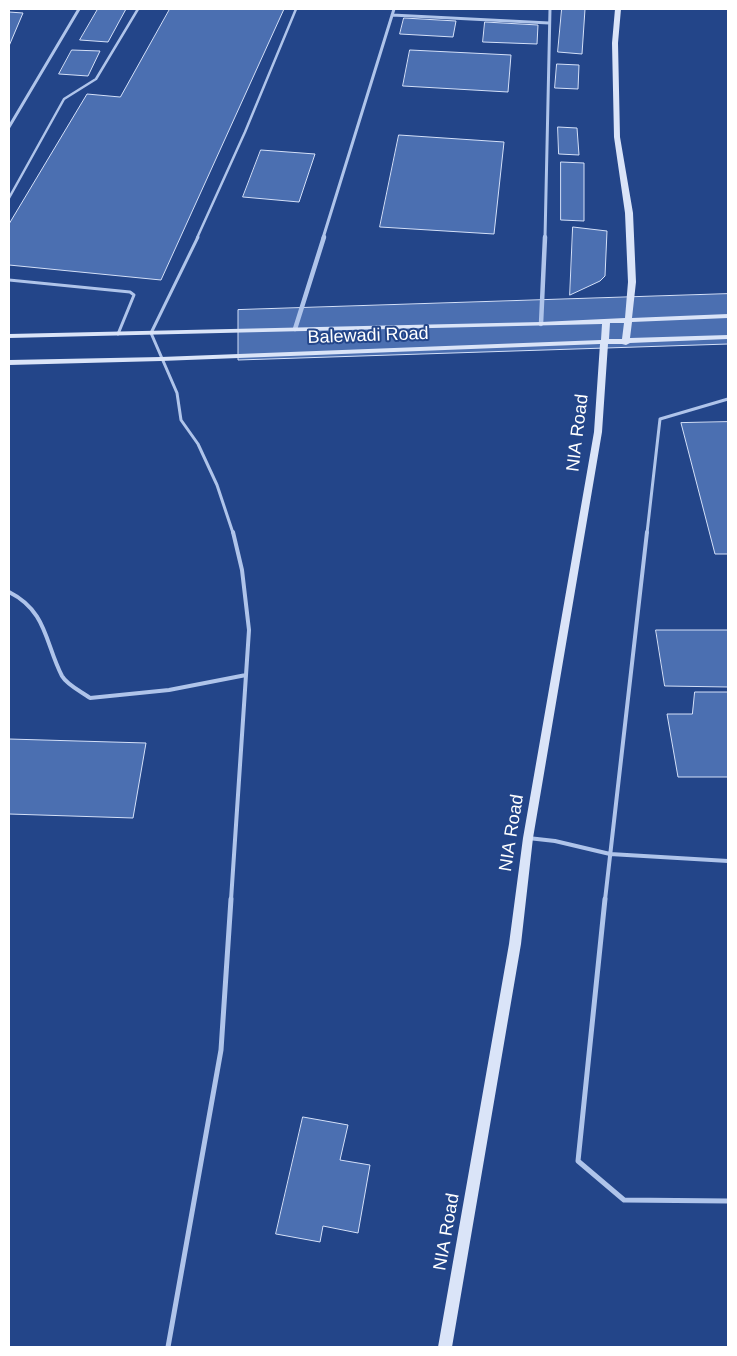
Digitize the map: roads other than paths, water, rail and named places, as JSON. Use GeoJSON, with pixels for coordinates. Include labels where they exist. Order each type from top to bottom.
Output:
{"type":"FeatureCollection","features":[{"type":"Feature","properties":{"kind":"street"},"geometry":{"type":"LineString","coordinates":[[9,127],[79,9]]}},
{"type":"Feature","properties":{"kind":"street"},"geometry":{"type":"LineString","coordinates":[[294,329],[394,9]]}},
{"type":"Feature","properties":{"kind":"street"},"geometry":{"type":"LineString","coordinates":[[541,324],[546,223],[550,9]]}},
{"type":"Feature","properties":{"kind":"street"},"geometry":{"type":"LineString","coordinates":[[618,9],[615,43],[617,137],[629,213],[632,282],[626,342]]}},
{"type":"Feature","properties":{"kind":"street"},"geometry":{"type":"LineString","coordinates":[[392,15],[549,23]]}},
{"type":"Feature","properties":{"kind":"street","name":"Balewadi Road"},"geometry":{"type":"LineString","coordinates":[[9,336],[541,324],[728,316]]}},
{"type":"Feature","properties":{"kind":"street","name":"NIA Road"},"geometry":{"type":"LineString","coordinates":[[445,1347],[515,944],[528,838],[598,432],[606,322]]}},
{"type":"Feature","properties":{"kind":"street","name":"Balewadi Road"},"geometry":{"type":"LineString","coordinates":[[9,362],[161,360],[728,337]]}},
{"type":"Feature","properties":{"kind":"lane"},"geometry":{"type":"LineString","coordinates":[[9,198],[64,99],[72,92],[91,84],[96,79],[138,9]]}},
{"type":"Feature","properties":{"kind":"lane"},"geometry":{"type":"LineString","coordinates":[[168,1347],[221,1050],[249,630],[242,570],[233,531],[217,485],[198,444],[181,420],[177,393],[161,360],[151,333],[238,149],[296,9]]}},
{"type":"Feature","properties":{"kind":"lane"},"geometry":{"type":"LineString","coordinates":[[9,280],[130,292],[134,295],[118,334]]}},
{"type":"Feature","properties":{"kind":"lane"},"geometry":{"type":"LineString","coordinates":[[728,399],[660,419],[610,854],[578,1161],[624,1200],[728,1201]]}},
{"type":"Feature","properties":{"kind":"lane"},"geometry":{"type":"LineString","coordinates":[[9,592],[23,599],[40,621],[52,647],[62,678],[90,698],[169,690],[246,675]]}},
{"type":"Feature","properties":{"kind":"lane"},"geometry":{"type":"LineString","coordinates":[[528,838],[555,841],[610,854],[728,860]]}}]}
